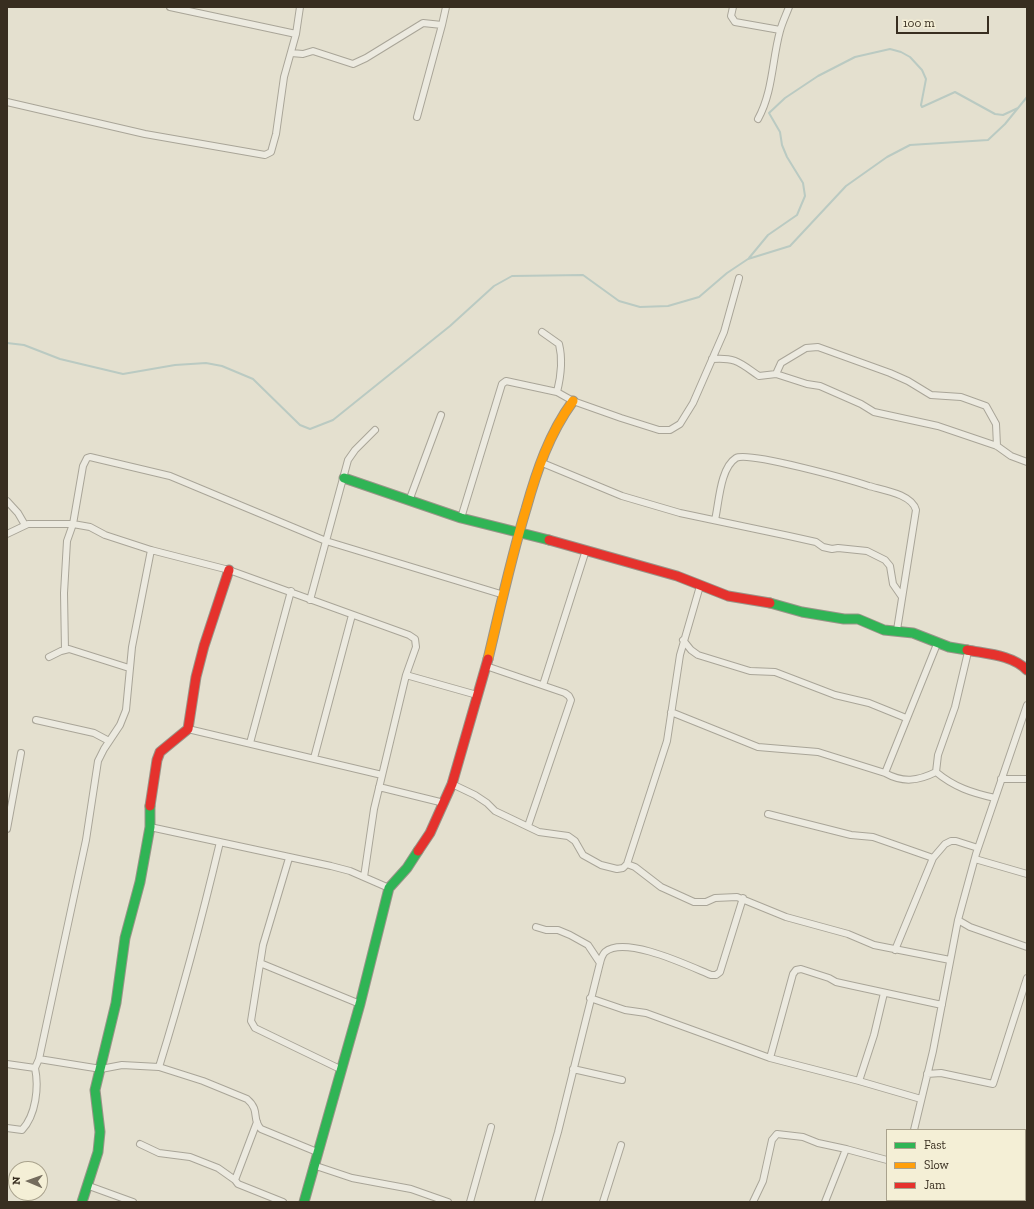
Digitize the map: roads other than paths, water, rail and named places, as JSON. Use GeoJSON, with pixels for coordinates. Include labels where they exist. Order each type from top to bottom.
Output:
{"type":"FeatureCollection","features":[{"type":"Feature","properties":{"kind":"street"},"geometry":{"type":"LineString","coordinates":[[170,7],[190,9],[296,34]]}},
{"type":"Feature","properties":{"kind":"street"},"geometry":{"type":"LineString","coordinates":[[7,102],[145,134],[265,155],[271,152],[276,134],[284,77],[296,34],[300,7]]}},
{"type":"Feature","properties":{"kind":"street"},"geometry":{"type":"LineString","coordinates":[[417,117],[446,7]]}},
{"type":"Feature","properties":{"kind":"street"},"geometry":{"type":"LineString","coordinates":[[733,7],[731,16],[735,22],[780,30]]}},
{"type":"Feature","properties":{"kind":"street"},"geometry":{"type":"LineString","coordinates":[[758,119],[763,109],[772,77],[780,30],[788,7]]}},
{"type":"Feature","properties":{"kind":"street"},"geometry":{"type":"LineString","coordinates":[[291,53],[303,54],[313,51],[353,64],[366,58],[423,23],[442,25]]}},
{"type":"Feature","properties":{"kind":"street"},"geometry":{"type":"LineString","coordinates":[[461,518],[502,384],[506,381],[514,382],[557,392],[573,401],[659,430],[670,430],[680,424],[693,403],[724,332],[739,278]]}},
{"type":"Feature","properties":{"kind":"street"},"geometry":{"type":"LineString","coordinates":[[542,332],[559,344],[562,354],[561,377],[557,392]]}},
{"type":"Feature","properties":{"kind":"street"},"geometry":{"type":"LineString","coordinates":[[776,374],[781,363],[806,348],[818,347],[896,376],[931,395],[961,396],[986,406],[996,424],[997,446]]}},
{"type":"Feature","properties":{"kind":"street"},"geometry":{"type":"LineString","coordinates":[[712,359],[725,358],[735,360],[759,376],[776,374],[807,384],[820,386],[861,404],[874,412],[938,426],[997,446],[1011,456],[1027,462]]}},
{"type":"Feature","properties":{"kind":"street"},"geometry":{"type":"LineString","coordinates":[[304,1202],[340,1069],[360,1004],[389,888],[417,854],[430,833],[452,784],[486,666],[519,532],[540,462],[560,419],[573,401]]}},
{"type":"Feature","properties":{"kind":"street"},"geometry":{"type":"LineString","coordinates":[[409,501],[441,415]]}},
{"type":"Feature","properties":{"kind":"street"},"geometry":{"type":"LineString","coordinates":[[310,600],[348,460],[355,450],[375,430]]}},
{"type":"Feature","properties":{"kind":"street"},"geometry":{"type":"LineString","coordinates":[[715,520],[723,476],[730,464],[736,458],[742,456],[762,458],[856,481],[905,497],[914,504],[916,510],[897,630]]}},
{"type":"Feature","properties":{"kind":"street"},"geometry":{"type":"LineString","coordinates":[[65,650],[63,627],[68,541],[73,524],[83,466],[87,458],[90,457],[170,476],[326,541],[504,595]]}},
{"type":"Feature","properties":{"kind":"street"},"geometry":{"type":"LineString","coordinates":[[540,462],[622,496],[680,514],[816,542],[823,547],[832,549],[838,548],[867,551],[884,560],[890,566],[893,584],[902,597]]}},
{"type":"Feature","properties":{"kind":"street"},"geometry":{"type":"LineString","coordinates":[[344,478],[461,518],[519,532],[677,576],[728,596],[773,604],[802,612],[844,619],[858,619],[884,630],[897,630],[913,633],[937,644],[968,652],[1005,657],[1020,663],[1027,670]]}},
{"type":"Feature","properties":{"kind":"street"},"geometry":{"type":"LineString","coordinates":[[7,502],[18,513],[25,525]]}},
{"type":"Feature","properties":{"kind":"street"},"geometry":{"type":"LineString","coordinates":[[7,534],[25,525],[38,523],[73,524],[90,527],[105,535],[151,550],[229,570],[290,591],[310,600],[409,635],[415,639],[416,647],[406,675],[370,827],[364,877]]}},
{"type":"Feature","properties":{"kind":"street"},"geometry":{"type":"LineString","coordinates":[[7,1128],[22,1130],[29,1122],[37,1078],[35,1068],[39,1059],[86,840],[98,761],[120,725],[126,710],[129,668],[151,550]]}},
{"type":"Feature","properties":{"kind":"street"},"geometry":{"type":"LineString","coordinates":[[543,685],[586,550]]}},
{"type":"Feature","properties":{"kind":"street"},"geometry":{"type":"LineString","coordinates":[[82,1202],[89,1186],[101,1130],[94,1097],[116,1003],[125,938],[140,882],[150,827],[150,809],[157,760],[160,752],[166,746],[181,736],[188,729],[197,671],[229,570]]}},
{"type":"Feature","properties":{"kind":"street"},"geometry":{"type":"LineString","coordinates":[[452,784],[475,795],[487,803],[495,811],[539,832],[568,836],[574,841],[583,855],[601,866],[616,869],[624,868],[627,864],[667,741],[683,640],[700,586]]}},
{"type":"Feature","properties":{"kind":"street"},"geometry":{"type":"LineString","coordinates":[[250,743],[290,591]]}},
{"type":"Feature","properties":{"kind":"street"},"geometry":{"type":"LineString","coordinates":[[314,758],[352,615]]}},
{"type":"Feature","properties":{"kind":"street"},"geometry":{"type":"LineString","coordinates":[[683,640],[691,650],[698,655],[750,671],[775,672],[835,694],[869,703],[906,718]]}},
{"type":"Feature","properties":{"kind":"street"},"geometry":{"type":"LineString","coordinates":[[885,773],[937,644]]}},
{"type":"Feature","properties":{"kind":"street"},"geometry":{"type":"LineString","coordinates":[[49,657],[69,649],[129,668]]}},
{"type":"Feature","properties":{"kind":"street"},"geometry":{"type":"LineString","coordinates":[[936,772],[938,755],[955,707],[968,652]]}},
{"type":"Feature","properties":{"kind":"street"},"geometry":{"type":"LineString","coordinates":[[486,666],[565,693],[571,700],[528,826]]}},
{"type":"Feature","properties":{"kind":"street"},"geometry":{"type":"LineString","coordinates":[[406,675],[477,695]]}},
{"type":"Feature","properties":{"kind":"street"},"geometry":{"type":"LineString","coordinates":[[914,1129],[942,1005],[958,920],[978,848],[1027,705]]}},
{"type":"Feature","properties":{"kind":"street"},"geometry":{"type":"LineString","coordinates":[[671,712],[758,747],[818,752],[885,773],[895,778],[914,780],[936,772]]}},
{"type":"Feature","properties":{"kind":"street"},"geometry":{"type":"LineString","coordinates":[[36,720],[94,733],[109,741]]}},
{"type":"Feature","properties":{"kind":"street"},"geometry":{"type":"LineString","coordinates":[[188,729],[382,775]]}},
{"type":"Feature","properties":{"kind":"street"},"geometry":{"type":"LineString","coordinates":[[7,829],[21,753]]}},
{"type":"Feature","properties":{"kind":"street"},"geometry":{"type":"LineString","coordinates":[[936,772],[947,781],[968,792],[995,798]]}},
{"type":"Feature","properties":{"kind":"street"},"geometry":{"type":"LineString","coordinates":[[1001,779],[1027,779]]}},
{"type":"Feature","properties":{"kind":"street"},"geometry":{"type":"LineString","coordinates":[[379,787],[444,803]]}},
{"type":"Feature","properties":{"kind":"street"},"geometry":{"type":"LineString","coordinates":[[768,814],[851,834],[873,837],[932,858]]}},
{"type":"Feature","properties":{"kind":"street"},"geometry":{"type":"LineString","coordinates":[[150,827],[331,866],[364,877],[389,888]]}},
{"type":"Feature","properties":{"kind":"street"},"geometry":{"type":"LineString","coordinates":[[895,950],[932,858],[945,844],[951,841],[956,841],[978,848]]}},
{"type":"Feature","properties":{"kind":"street"},"geometry":{"type":"LineString","coordinates":[[159,1067],[180,998],[220,842]]}},
{"type":"Feature","properties":{"kind":"street"},"geometry":{"type":"LineString","coordinates":[[289,858],[263,945],[251,1021],[255,1028],[340,1069]]}},
{"type":"Feature","properties":{"kind":"street"},"geometry":{"type":"LineString","coordinates":[[975,858],[1027,874]]}},
{"type":"Feature","properties":{"kind":"street"},"geometry":{"type":"LineString","coordinates":[[627,864],[635,867],[661,887],[694,902],[706,902],[716,898],[730,896],[743,898],[786,917],[895,950],[930,955],[950,960]]}},
{"type":"Feature","properties":{"kind":"street"},"geometry":{"type":"LineString","coordinates":[[538,1202],[558,1132],[590,998],[604,953],[612,948],[627,948],[674,958],[711,975],[716,975],[720,972],[743,898]]}},
{"type":"Feature","properties":{"kind":"street"},"geometry":{"type":"LineString","coordinates":[[958,920],[970,927],[1027,947]]}},
{"type":"Feature","properties":{"kind":"street"},"geometry":{"type":"LineString","coordinates":[[536,927],[546,930],[558,930],[588,945],[600,963]]}},
{"type":"Feature","properties":{"kind":"street"},"geometry":{"type":"LineString","coordinates":[[260,963],[360,1004]]}},
{"type":"Feature","properties":{"kind":"street"},"geometry":{"type":"LineString","coordinates":[[770,1058],[793,974],[796,970],[801,969],[830,978],[836,982],[942,1005]]}},
{"type":"Feature","properties":{"kind":"street"},"geometry":{"type":"LineString","coordinates":[[927,1074],[941,1073],[993,1084],[1027,978]]}},
{"type":"Feature","properties":{"kind":"street"},"geometry":{"type":"LineString","coordinates":[[859,1081],[874,1036],[884,993]]}},
{"type":"Feature","properties":{"kind":"street"},"geometry":{"type":"LineString","coordinates":[[590,998],[625,1010],[646,1013],[770,1058],[921,1099]]}},
{"type":"Feature","properties":{"kind":"street"},"geometry":{"type":"LineString","coordinates":[[39,1059],[101,1068],[122,1065],[159,1067],[203,1081],[247,1099],[256,1109],[257,1122],[235,1180]]}},
{"type":"Feature","properties":{"kind":"street"},"geometry":{"type":"LineString","coordinates":[[7,1064],[35,1068]]}},
{"type":"Feature","properties":{"kind":"street"},"geometry":{"type":"LineString","coordinates":[[573,1069],[622,1080]]}},
{"type":"Feature","properties":{"kind":"street"},"geometry":{"type":"LineString","coordinates":[[257,1122],[261,1129],[317,1152]]}},
{"type":"Feature","properties":{"kind":"street"},"geometry":{"type":"LineString","coordinates":[[470,1202],[490,1127]]}},
{"type":"Feature","properties":{"kind":"street"},"geometry":{"type":"LineString","coordinates":[[753,1202],[764,1181],[772,1140],[777,1134],[803,1137],[818,1143],[886,1160]]}},
{"type":"Feature","properties":{"kind":"street"},"geometry":{"type":"LineString","coordinates":[[140,1144],[159,1153],[190,1157],[218,1168],[235,1180],[238,1184],[283,1202]]}},
{"type":"Feature","properties":{"kind":"street"},"geometry":{"type":"LineString","coordinates":[[603,1202],[621,1145]]}},
{"type":"Feature","properties":{"kind":"street"},"geometry":{"type":"LineString","coordinates":[[825,1202],[846,1149]]}},
{"type":"Feature","properties":{"kind":"street"},"geometry":{"type":"LineString","coordinates":[[313,1165],[352,1178],[377,1184],[411,1189],[448,1202]]}},
{"type":"Feature","properties":{"kind":"street"},"geometry":{"type":"LineString","coordinates":[[89,1186],[133,1202]]}},
{"type":"Feature","properties":{"kind":"waterway"},"geometry":{"type":"LineString","coordinates":[[749,258],[768,235],[797,215],[805,196],[803,183],[787,157],[782,145],[780,132],[769,113],[785,98],[818,76],[855,57],[890,49],[901,52],[910,57],[922,70],[926,79],[921,105],[922,107],[955,92],[995,114],[1003,115],[1018,108]]}},
{"type":"Feature","properties":{"kind":"waterway"},"geometry":{"type":"LineString","coordinates":[[7,343],[24,345],[60,359],[123,374],[175,365],[206,363],[222,366],[253,379],[300,425],[310,429],[333,420],[450,326],[494,286],[512,276],[583,275],[619,301],[640,307],[668,306],[699,297],[727,273],[748,259],[790,246],[846,186],[887,157],[910,145],[988,140],[1005,124],[1027,97]]}}]}
